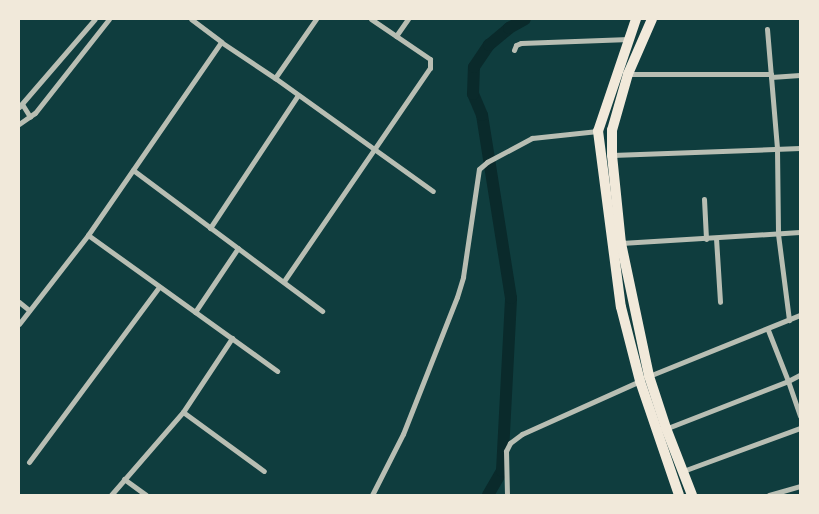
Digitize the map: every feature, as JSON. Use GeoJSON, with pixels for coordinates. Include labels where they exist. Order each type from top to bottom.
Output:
{"type":"FeatureCollection","features":[{"type":"Feature","properties":{"kind":"main road"},"geometry":{"type":"LineString","coordinates":[[636,19],[598,131],[621,308],[661,430],[679,495]]}},
{"type":"Feature","properties":{"kind":"main road"},"geometry":{"type":"LineString","coordinates":[[644,378],[621,243],[612,155],[612,130],[628,74],[652,19]]}},
{"type":"Feature","properties":{"kind":"main road"},"geometry":{"type":"LineString","coordinates":[[630,35],[644,34]]}},
{"type":"Feature","properties":{"kind":"main road"},"geometry":{"type":"LineString","coordinates":[[661,430],[692,495]]}},
{"type":"Feature","properties":{"kind":"street"},"geometry":{"type":"LineString","coordinates":[[30,117],[21,106],[95,19]]}},
{"type":"Feature","properties":{"kind":"street"},"geometry":{"type":"LineString","coordinates":[[19,124],[30,117],[109,19]]}},
{"type":"Feature","properties":{"kind":"street"},"geometry":{"type":"LineString","coordinates":[[191,19],[433,191]]}},
{"type":"Feature","properties":{"kind":"street"},"geometry":{"type":"LineString","coordinates":[[275,78],[316,19]]}},
{"type":"Feature","properties":{"kind":"street"},"geometry":{"type":"LineString","coordinates":[[284,282],[431,63],[430,59],[371,19]]}},
{"type":"Feature","properties":{"kind":"street"},"geometry":{"type":"LineString","coordinates":[[396,36],[408,19]]}},
{"type":"Feature","properties":{"kind":"street"},"geometry":{"type":"LineString","coordinates":[[767,29],[777,149],[778,234],[789,320]]}},
{"type":"Feature","properties":{"kind":"street"},"geometry":{"type":"LineString","coordinates":[[514,50],[516,45],[521,43],[630,35]]}},
{"type":"Feature","properties":{"kind":"street"},"geometry":{"type":"LineString","coordinates":[[19,324],[88,236],[221,42]]}},
{"type":"Feature","properties":{"kind":"street"},"geometry":{"type":"LineString","coordinates":[[628,74],[800,75]]}},
{"type":"Feature","properties":{"kind":"street"},"geometry":{"type":"LineString","coordinates":[[210,228],[298,95]]}},
{"type":"Feature","properties":{"kind":"street"},"geometry":{"type":"LineString","coordinates":[[372,495],[403,434],[457,297],[463,277],[479,169],[487,162],[532,138],[598,131]]}},
{"type":"Feature","properties":{"kind":"street"},"geometry":{"type":"LineString","coordinates":[[612,155],[800,148]]}},
{"type":"Feature","properties":{"kind":"street"},"geometry":{"type":"LineString","coordinates":[[133,170],[322,311]]}},
{"type":"Feature","properties":{"kind":"street"},"geometry":{"type":"LineString","coordinates":[[704,199],[706,239]]}},
{"type":"Feature","properties":{"kind":"street"},"geometry":{"type":"LineString","coordinates":[[621,243],[800,232]]}},
{"type":"Feature","properties":{"kind":"street"},"geometry":{"type":"LineString","coordinates":[[88,236],[277,371]]}},
{"type":"Feature","properties":{"kind":"street"},"geometry":{"type":"LineString","coordinates":[[716,238],[720,302]]}},
{"type":"Feature","properties":{"kind":"street"},"geometry":{"type":"LineString","coordinates":[[195,312],[238,248]]}},
{"type":"Feature","properties":{"kind":"street"},"geometry":{"type":"LineString","coordinates":[[29,462],[159,287]]}},
{"type":"Feature","properties":{"kind":"street"},"geometry":{"type":"LineString","coordinates":[[19,302],[29,310]]}},
{"type":"Feature","properties":{"kind":"street"},"geometry":{"type":"LineString","coordinates":[[507,495],[506,451],[510,443],[522,434],[644,378],[768,330],[800,315]]}},
{"type":"Feature","properties":{"kind":"street"},"geometry":{"type":"LineString","coordinates":[[768,330],[800,416]]}},
{"type":"Feature","properties":{"kind":"street"},"geometry":{"type":"LineString","coordinates":[[111,495],[183,412],[232,338]]}},
{"type":"Feature","properties":{"kind":"street"},"geometry":{"type":"LineString","coordinates":[[661,430],[800,375]]}},
{"type":"Feature","properties":{"kind":"street"},"geometry":{"type":"LineString","coordinates":[[183,412],[264,471]]}},
{"type":"Feature","properties":{"kind":"street"},"geometry":{"type":"LineString","coordinates":[[682,472],[800,428]]}},
{"type":"Feature","properties":{"kind":"street"},"geometry":{"type":"LineString","coordinates":[[124,479],[146,495]]}},
{"type":"Feature","properties":{"kind":"street"},"geometry":{"type":"LineString","coordinates":[[769,495],[800,486]]}},
{"type":"Feature","properties":{"kind":"waterway"},"geometry":{"type":"LineString","coordinates":[[488,495],[502,471],[511,298],[482,115],[473,94],[474,67],[489,45],[509,28],[525,19]]}}]}
